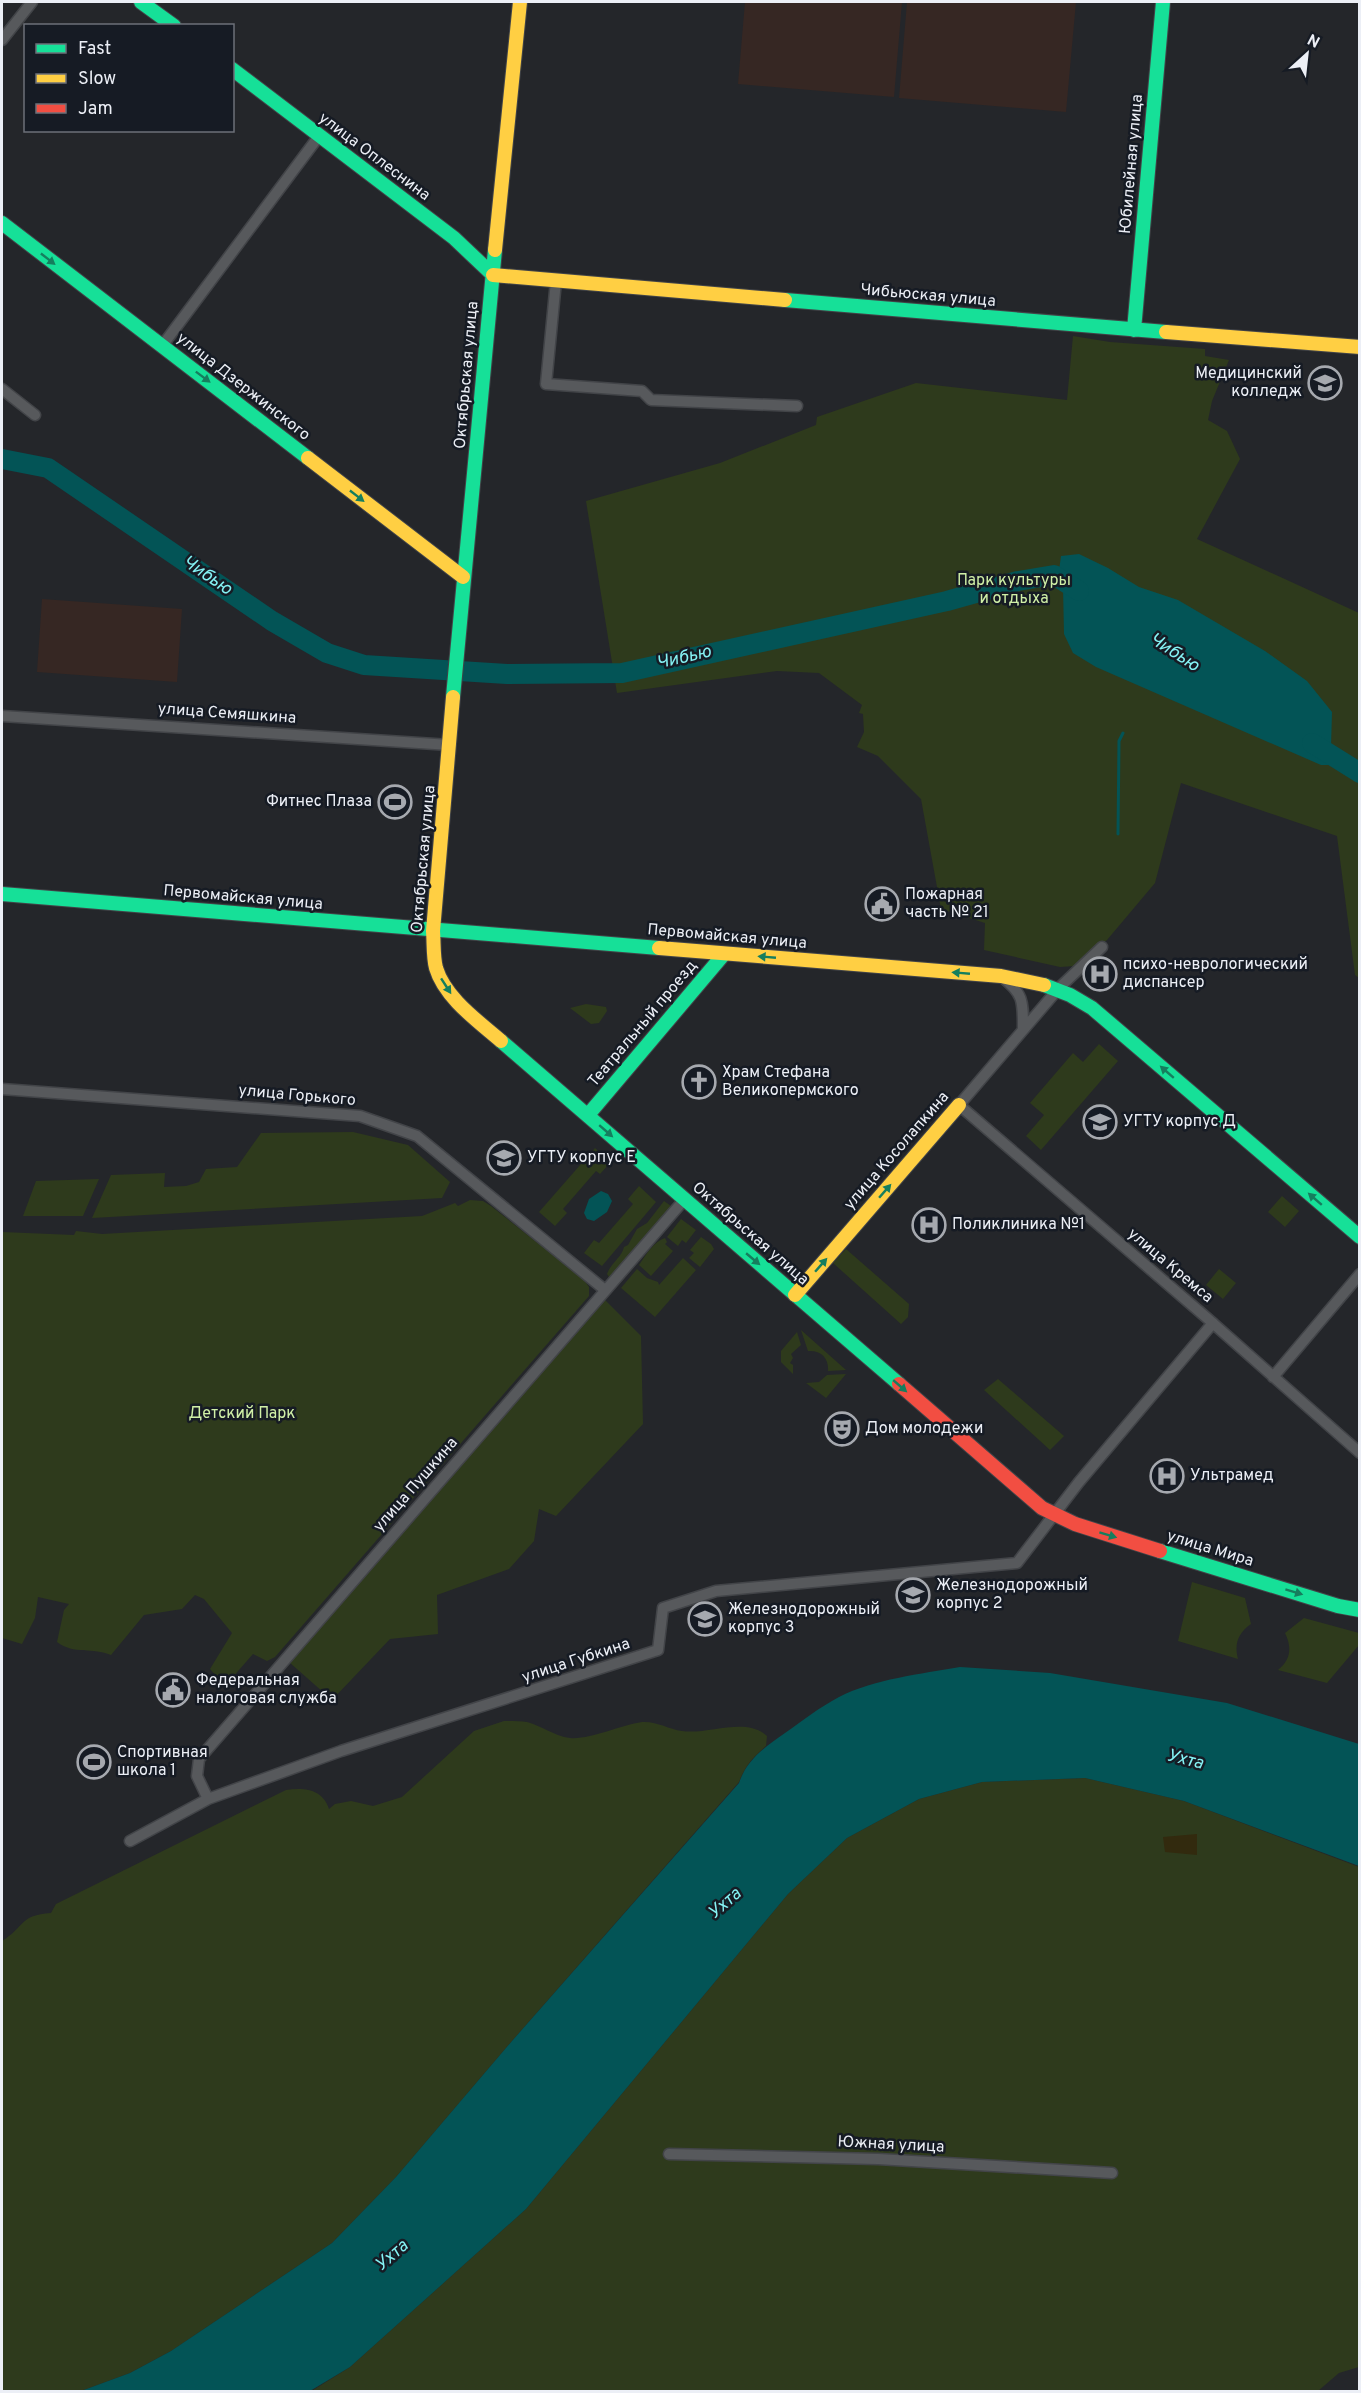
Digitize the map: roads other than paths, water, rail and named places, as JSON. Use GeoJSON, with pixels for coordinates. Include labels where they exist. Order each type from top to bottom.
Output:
{"type":"FeatureCollection","features":[{"type":"Feature","properties":{"kind":"main road"},"geometry":{"type":"LineString","coordinates":[[141,2],[171,24]]}},
{"type":"Feature","properties":{"kind":"main road","name":"Октябрьская улица"},"geometry":{"type":"LineString","coordinates":[[520,2],[463,577],[433,931],[436,968],[446,988],[471,1015],[1030,1499],[1053,1515]]}},
{"type":"Feature","properties":{"kind":"main road","name":"Юбилейная улица"},"geometry":{"type":"LineString","coordinates":[[1134,330],[1163,2]]}},
{"type":"Feature","properties":{"kind":"main road","name":"улица Оплеснина"},"geometry":{"type":"LineString","coordinates":[[234,71],[454,238],[493,275]]}},
{"type":"Feature","properties":{"kind":"main road","name":"улица Дзержинского"},"geometry":{"type":"LineString","coordinates":[[2,223],[463,577]]}},
{"type":"Feature","properties":{"kind":"main road","name":"Чибьюская улица"},"geometry":{"type":"LineString","coordinates":[[493,275],[1359,347]]}},
{"type":"Feature","properties":{"kind":"main road","name":"Первомайская улица"},"geometry":{"type":"LineString","coordinates":[[2,894],[1001,976],[1034,981],[1059,988],[1092,1008],[1359,1237]]}},
{"type":"Feature","properties":{"kind":"main road","name":"Театральный проезд"},"geometry":{"type":"LineString","coordinates":[[588,1115],[724,954]]}},
{"type":"Feature","properties":{"kind":"main road","name":"улица Косолапкина"},"geometry":{"type":"LineString","coordinates":[[795,1295],[959,1105]]}},
{"type":"Feature","properties":{"kind":"main road","name":"улица Мира"},"geometry":{"type":"LineString","coordinates":[[1053,1515],[1196,1562],[1338,1606],[1359,1610]]}},
{"type":"Feature","properties":{"kind":"street"},"geometry":{"type":"LineString","coordinates":[[2,40],[32,2]]}},
{"type":"Feature","properties":{"kind":"street"},"geometry":{"type":"LineString","coordinates":[[162,346],[319,136]]}},
{"type":"Feature","properties":{"kind":"street"},"geometry":{"type":"LineString","coordinates":[[556,281],[546,384],[642,391],[651,400],[797,406]]}},
{"type":"Feature","properties":{"kind":"street"},"geometry":{"type":"LineString","coordinates":[[2,389],[35,415]]}},
{"type":"Feature","properties":{"kind":"street","name":"улица Семяшкина"},"geometry":{"type":"LineString","coordinates":[[2,716],[450,745]]}},
{"type":"Feature","properties":{"kind":"street","name":"улица Косолапкина"},"geometry":{"type":"LineString","coordinates":[[959,1105],[1023,1028],[1059,988],[1102,946]]}},
{"type":"Feature","properties":{"kind":"street"},"geometry":{"type":"LineString","coordinates":[[1001,976],[1016,988],[1023,1003],[1023,1028]]}},
{"type":"Feature","properties":{"kind":"street","name":"улица Горького"},"geometry":{"type":"LineString","coordinates":[[2,1089],[360,1116],[417,1136],[605,1290]]}},
{"type":"Feature","properties":{"kind":"street","name":"улица Кремса"},"geometry":{"type":"LineString","coordinates":[[959,1105],[1213,1323],[1359,1453]]}},
{"type":"Feature","properties":{"kind":"street","name":"улица Пушкина"},"geometry":{"type":"LineString","coordinates":[[208,1799],[197,1776],[199,1759],[684,1200]]}},
{"type":"Feature","properties":{"kind":"street"},"geometry":{"type":"LineString","coordinates":[[1273,1377],[1359,1274]]}},
{"type":"Feature","properties":{"kind":"street"},"geometry":{"type":"LineString","coordinates":[[1053,1515],[1213,1323]]}},
{"type":"Feature","properties":{"kind":"street","name":"улица Губкина"},"geometry":{"type":"LineString","coordinates":[[130,1840],[208,1799],[341,1751],[658,1650],[663,1608],[716,1591],[1017,1563],[1053,1515]]}},
{"type":"Feature","properties":{"kind":"street","name":"Южная улица"},"geometry":{"type":"LineString","coordinates":[[669,2154],[878,2159],[1112,2173]]}},
{"type":"Feature","properties":{"kind":"water"},"geometry":{"type":"Polygon","coordinates":[[[1079,554],[1139,587],[1178,600],[1265,651],[1307,681],[1332,712],[1331,747],[1336,750],[1331,765],[1321,765],[1096,667],[1073,653],[1064,634],[1063,587],[1057,585],[1061,556],[1079,554]]]}},
{"type":"Feature","properties":{"kind":"water"},"geometry":{"type":"Polygon","coordinates":[[[601,1191],[608,1194],[612,1201],[607,1212],[594,1221],[587,1219],[584,1213],[589,1199],[601,1191]]]}},
{"type":"Feature","properties":{"kind":"water","name":"Ухта"},"geometry":{"type":"Polygon","coordinates":[[[960,1667],[1050,1673],[1227,1703],[1359,1744],[1359,1866],[1184,1801],[1085,1778],[982,1782],[919,1799],[847,1838],[788,1894],[526,2209],[350,2367],[310,2391],[81,2391],[130,2373],[171,2351],[332,2243],[396,2177],[512,2041],[739,1783],[752,1760],[764,1749],[818,1710],[853,1691],[898,1678],[960,1667]]]}},
{"type":"Feature","properties":{"kind":"waterway","name":"Чибью"},"geometry":{"type":"LineString","coordinates":[[2,459],[48,468],[272,621],[327,653],[364,665],[507,674],[622,673],[947,601],[1018,581],[1054,575],[1079,591]]}},
{"type":"Feature","properties":{"kind":"waterway"},"geometry":{"type":"LineString","coordinates":[[1118,834],[1119,741],[1123,733]]}},
{"type":"Feature","properties":{"kind":"waterway","name":"Чибью"},"geometry":{"type":"LineString","coordinates":[[1312,743],[1360,773]]}},
{"type":"Feature","properties":{"kind":"place","name":"Медицинский колледж"},"geometry":{"type":"Point","coordinates":[1325,383]}},
{"type":"Feature","properties":{"kind":"place","name":"Фитнес Плаза"},"geometry":{"type":"Point","coordinates":[395,802]}},
{"type":"Feature","properties":{"kind":"place","name":"Пожарная часть № 21"},"geometry":{"type":"Point","coordinates":[882,904]}},
{"type":"Feature","properties":{"kind":"place","name":"психо-неврологический диспансер"},"geometry":{"type":"Point","coordinates":[1100,974]}},
{"type":"Feature","properties":{"kind":"place","name":"Храм Стефана Великопермского"},"geometry":{"type":"Point","coordinates":[699,1082]}},
{"type":"Feature","properties":{"kind":"place","name":"УГТУ корпус Д"},"geometry":{"type":"Point","coordinates":[1100,1122]}},
{"type":"Feature","properties":{"kind":"place","name":"УГТУ корпус Е"},"geometry":{"type":"Point","coordinates":[504,1158]}},
{"type":"Feature","properties":{"kind":"place","name":"Поликлиника №1"},"geometry":{"type":"Point","coordinates":[929,1225]}},
{"type":"Feature","properties":{"kind":"place","name":"Дом молодежи"},"geometry":{"type":"Point","coordinates":[842,1429]}},
{"type":"Feature","properties":{"kind":"place","name":"Ультрамед"},"geometry":{"type":"Point","coordinates":[1167,1476]}},
{"type":"Feature","properties":{"kind":"place","name":"Железнодорожный корпус 2"},"geometry":{"type":"Point","coordinates":[913,1595]}},
{"type":"Feature","properties":{"kind":"place","name":"Железнодорожный корпус 3"},"geometry":{"type":"Point","coordinates":[705,1619]}},
{"type":"Feature","properties":{"kind":"place","name":"Федеральная налоговая служба"},"geometry":{"type":"Point","coordinates":[173,1690]}},
{"type":"Feature","properties":{"kind":"place","name":"Спортивная школа 1"},"geometry":{"type":"Point","coordinates":[94,1762]}},
{"type":"Feature","properties":{"kind":"park label","name":"Парк культуры и отдыха"},"geometry":{"type":"Point","coordinates":[1014,590]}},
{"type":"Feature","properties":{"kind":"park label","name":"Детский Парк"},"geometry":{"type":"Point","coordinates":[242,1414]}}]}
